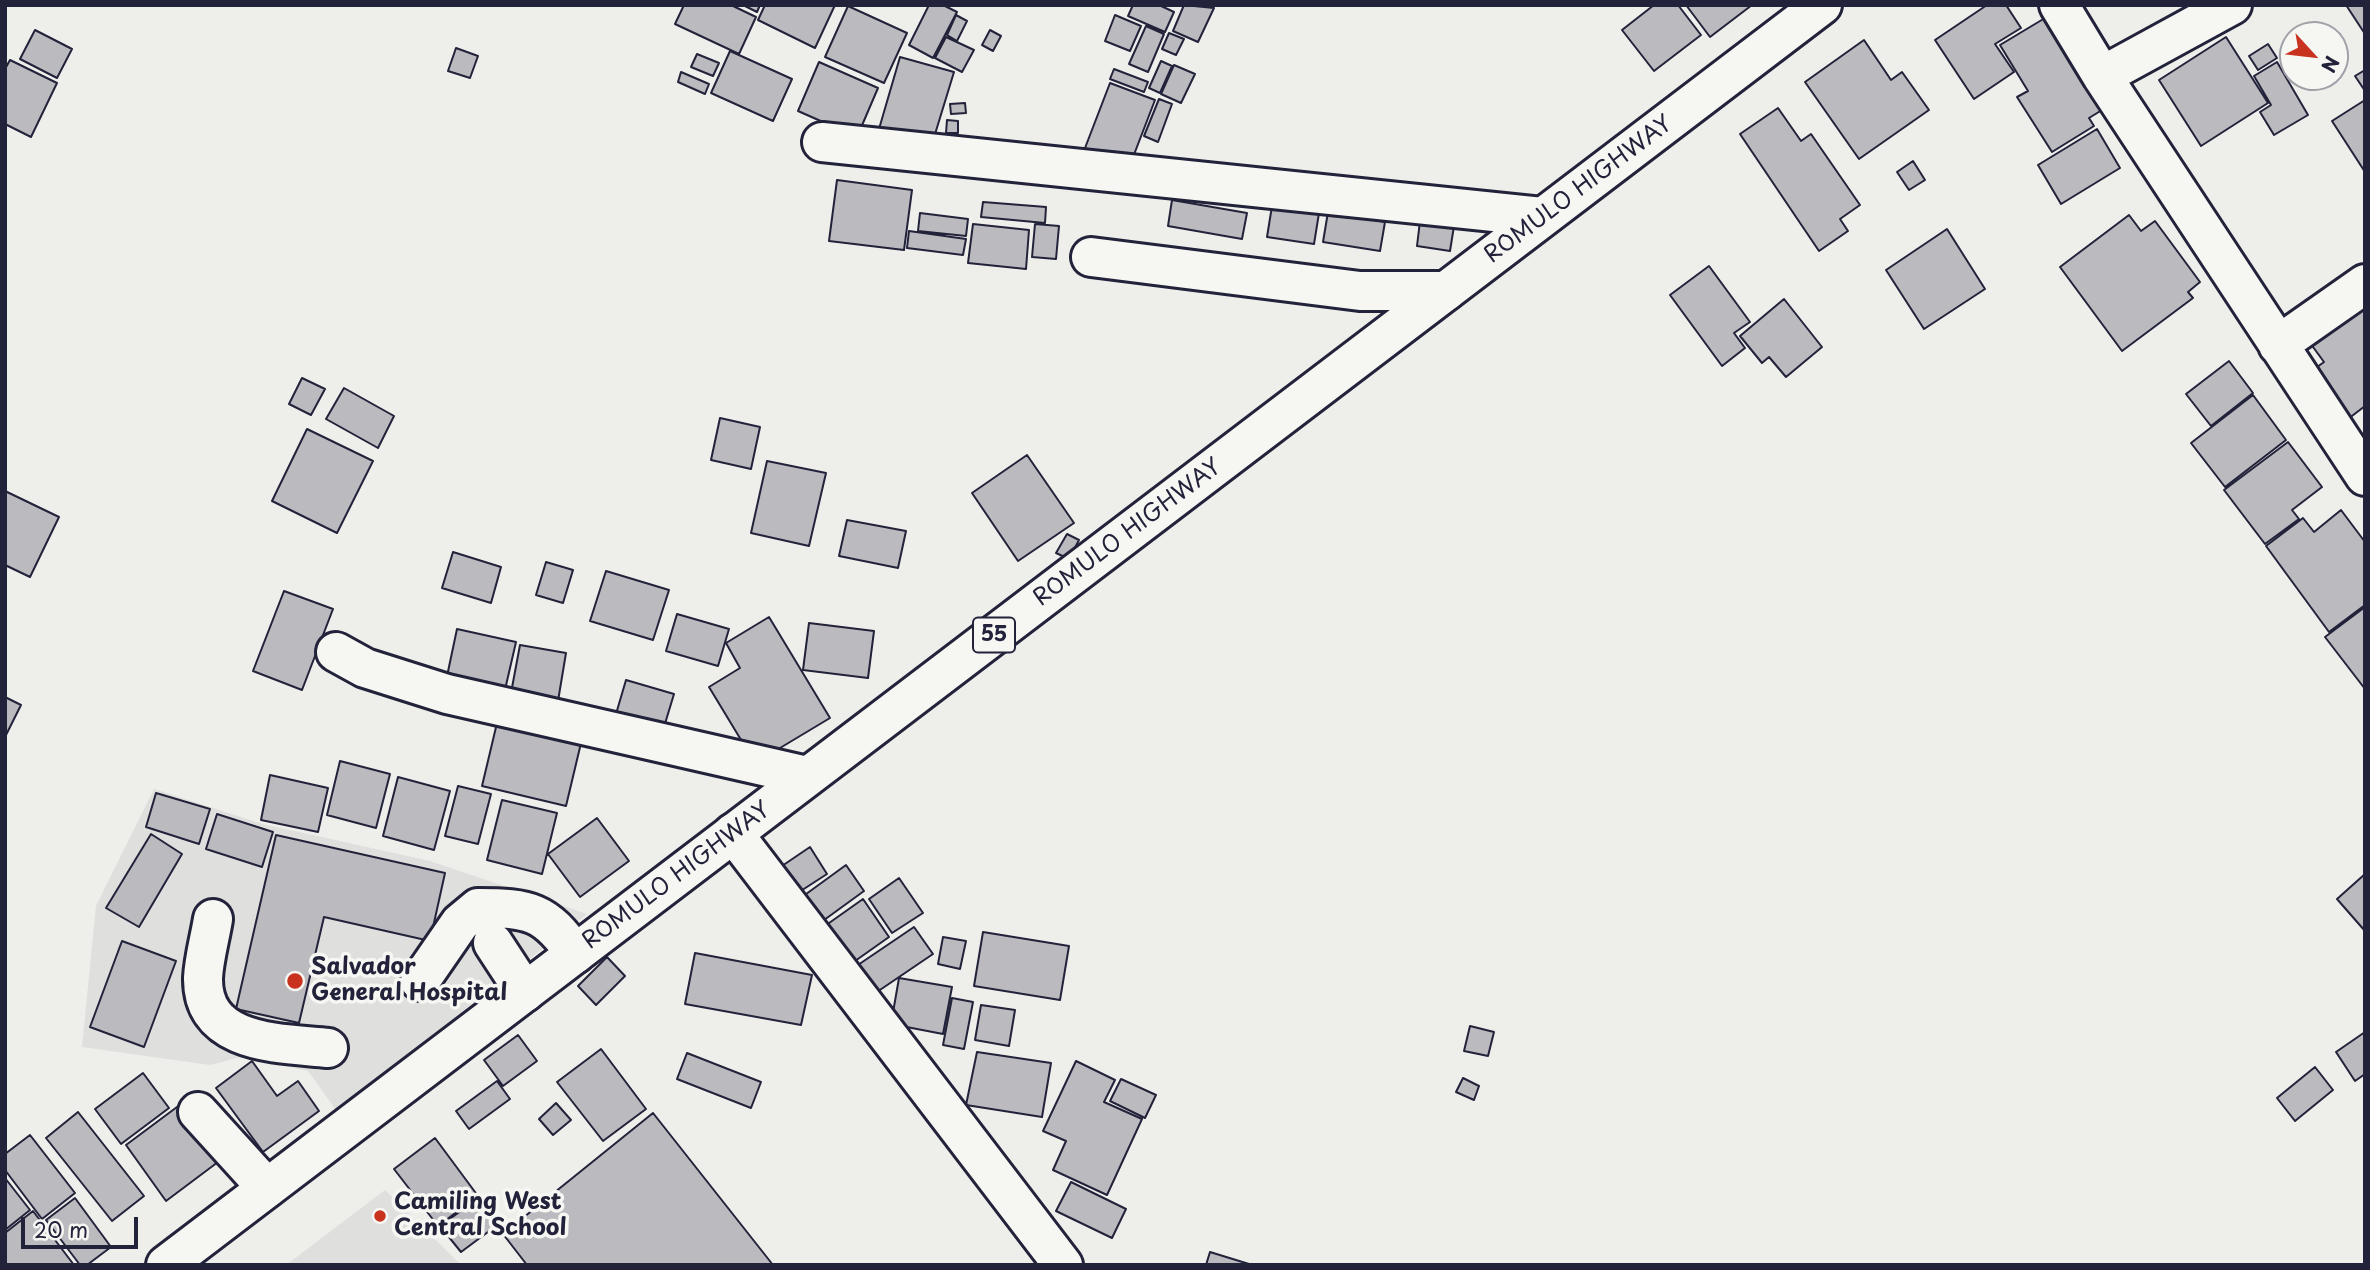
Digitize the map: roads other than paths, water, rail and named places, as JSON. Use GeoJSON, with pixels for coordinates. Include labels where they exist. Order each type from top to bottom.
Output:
{"type":"FeatureCollection","features":[{"type":"Feature","properties":{"kind":"main road","name":"ROMULO HIGHWAY"},"geometry":{"type":"LineString","coordinates":[[166,1265],[1822,5]]}},
{"type":"Feature","properties":{"kind":"main road"},"geometry":{"type":"LineString","coordinates":[[2059,5],[2102,76],[2278,345],[2358,455]]}},
{"type":"Feature","properties":{"kind":"main road"},"geometry":{"type":"LineString","coordinates":[[2102,76],[2232,5]]}},
{"type":"Feature","properties":{"kind":"main road"},"geometry":{"type":"LineString","coordinates":[[822,142],[1542,217]]}},
{"type":"Feature","properties":{"kind":"main road"},"geometry":{"type":"LineString","coordinates":[[1091,257],[1360,290],[1446,290]]}},
{"type":"Feature","properties":{"kind":"main road"},"geometry":{"type":"LineString","coordinates":[[2278,345],[2365,284]]}},
{"type":"Feature","properties":{"kind":"main road"},"geometry":{"type":"LineString","coordinates":[[336,652],[365,668],[447,694],[807,776]]}},
{"type":"Feature","properties":{"kind":"main road"},"geometry":{"type":"LineString","coordinates":[[733,833],[1063,1265]]}},
{"type":"Feature","properties":{"kind":"main road"},"geometry":{"type":"LineString","coordinates":[[420,981],[460,923],[478,908],[527,911],[558,928],[575,954]]}},
{"type":"Feature","properties":{"kind":"main road"},"geometry":{"type":"LineString","coordinates":[[213,919],[203,979],[212,1016],[228,1028],[260,1041],[328,1048]]}},
{"type":"Feature","properties":{"kind":"main road"},"geometry":{"type":"LineString","coordinates":[[493,943],[525,992]]}},
{"type":"Feature","properties":{"kind":"main road"},"geometry":{"type":"LineString","coordinates":[[198,1112],[267,1188]]}},
{"type":"Feature","properties":{"kind":"place","name":"Salvador General Hospital"},"geometry":{"type":"Point","coordinates":[295,981]}},
{"type":"Feature","properties":{"kind":"place","name":"Camiling West Central School"},"geometry":{"type":"Point","coordinates":[380,1216]}}]}
